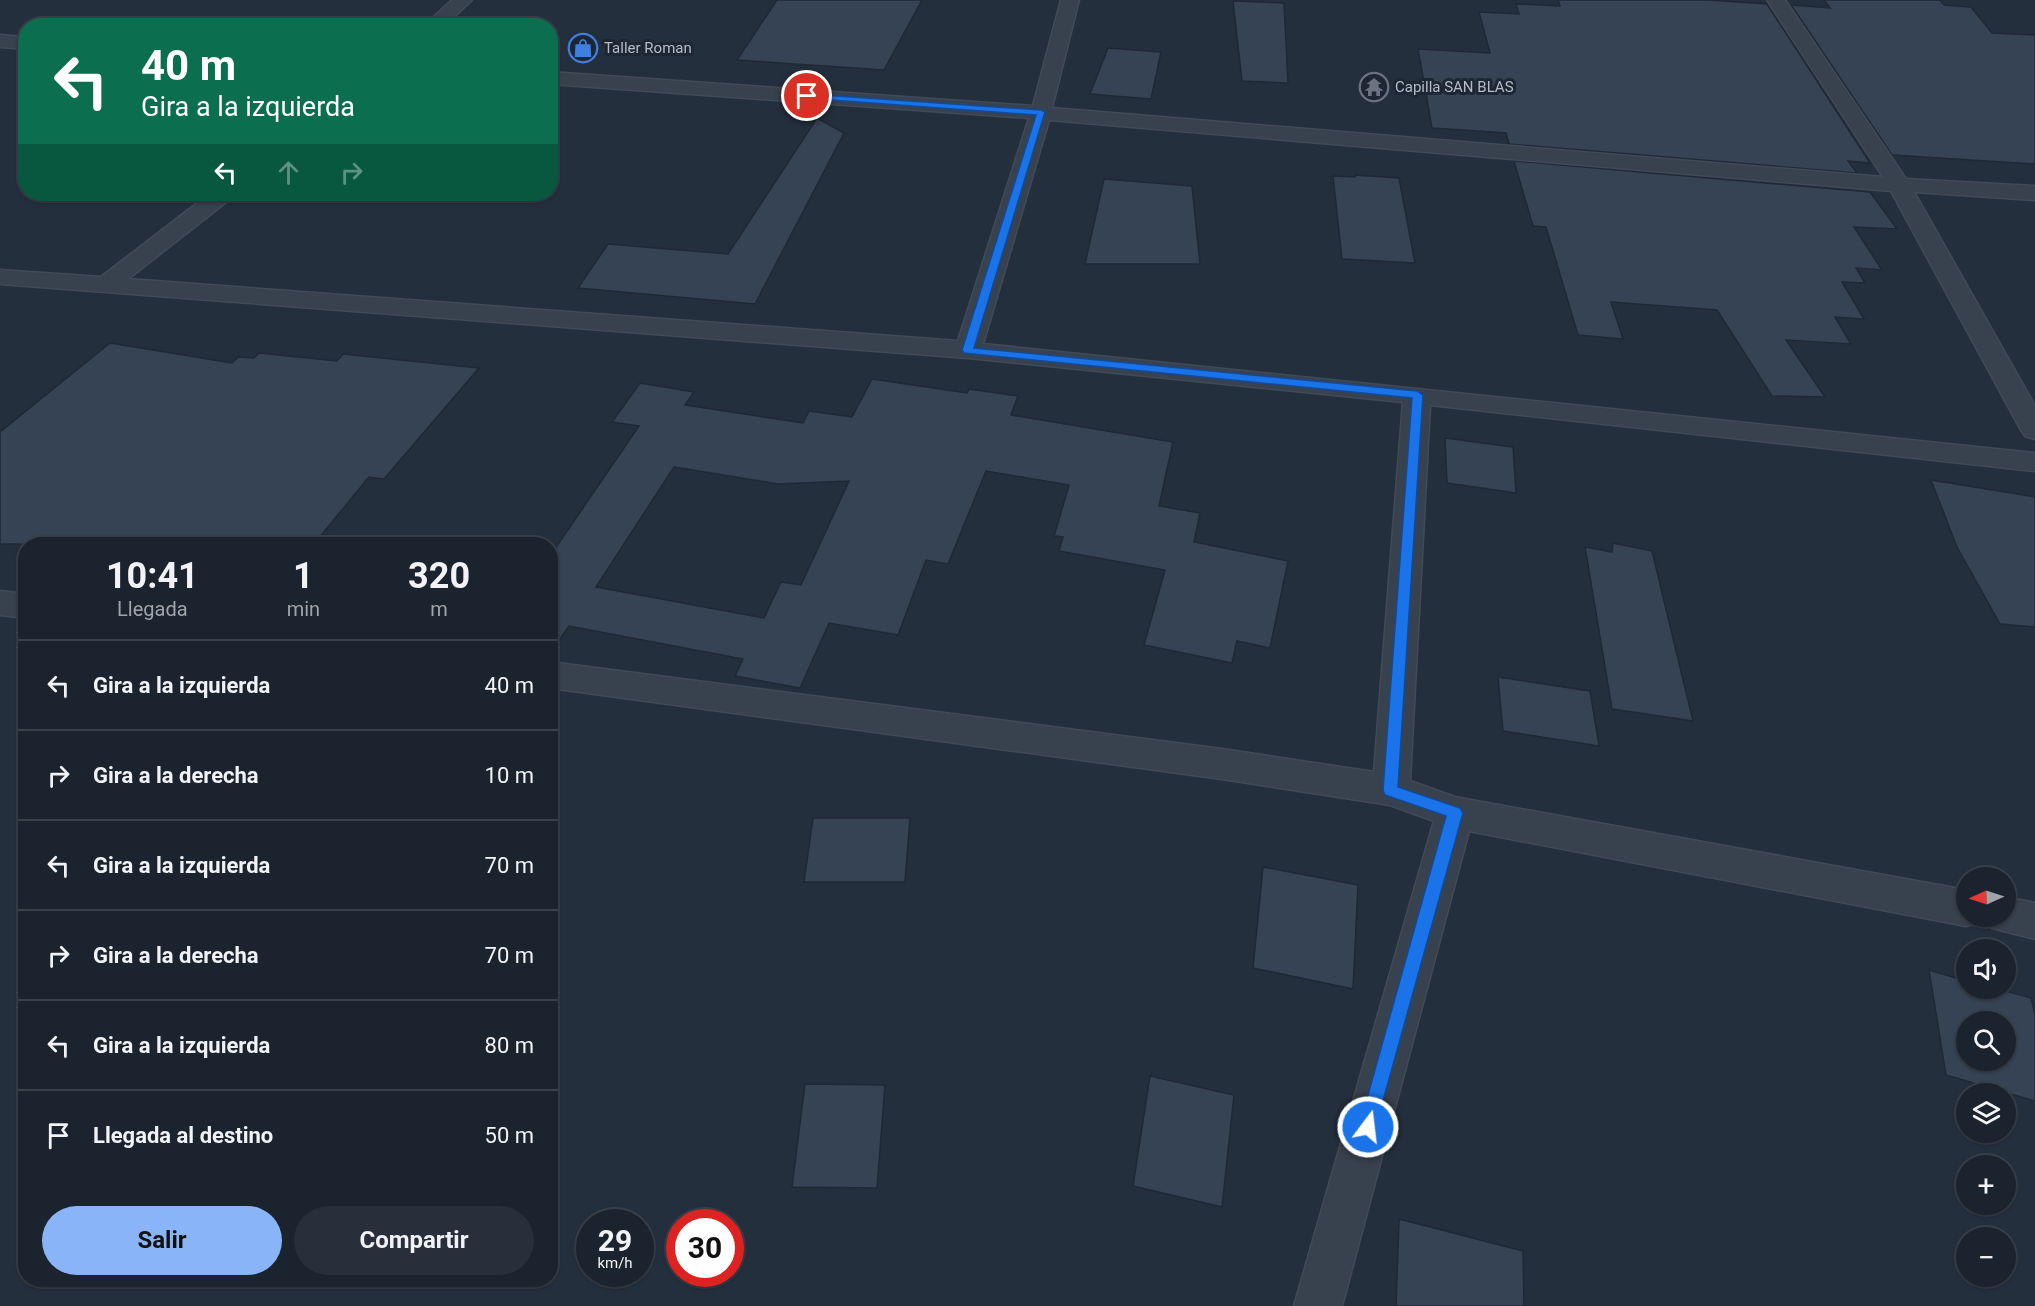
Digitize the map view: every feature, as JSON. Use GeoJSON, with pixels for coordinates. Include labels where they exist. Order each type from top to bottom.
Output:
{"type":"FeatureCollection","features":[{"type":"Feature","properties":{"kind":"street"},"geometry":{"type":"LineString","coordinates":[[442,18],[463,0]]}},
{"type":"Feature","properties":{"kind":"street"},"geometry":{"type":"LineString","coordinates":[[968,350],[1041,112],[1070,0]]}},
{"type":"Feature","properties":{"kind":"street"},"geometry":{"type":"LineString","coordinates":[[1776,0],[1899,185],[2024,389],[2035,430]]}},
{"type":"Feature","properties":{"kind":"street"},"geometry":{"type":"LineString","coordinates":[[0,41],[18,42]]}},
{"type":"Feature","properties":{"kind":"street"},"geometry":{"type":"LineString","coordinates":[[558,79],[1041,112],[1899,185],[2035,193]]}},
{"type":"Feature","properties":{"kind":"street"},"geometry":{"type":"LineString","coordinates":[[106,285],[213,201]]}},
{"type":"Feature","properties":{"kind":"street"},"geometry":{"type":"LineString","coordinates":[[0,277],[968,350],[1417,395],[2035,462]]}},
{"type":"Feature","properties":{"kind":"street"},"geometry":{"type":"LineString","coordinates":[[1391,790],[1417,395]]}},
{"type":"Feature","properties":{"kind":"street"},"geometry":{"type":"LineString","coordinates":[[0,603],[18,605]]}},
{"type":"Feature","properties":{"kind":"street"},"geometry":{"type":"LineString","coordinates":[[558,676],[1222,764],[1391,790],[1455,813],[1956,906]]}},
{"type":"Feature","properties":{"kind":"street"},"geometry":{"type":"LineString","coordinates":[[1318,1306],[1455,813]]}},
{"type":"Feature","properties":{"kind":"street"},"geometry":{"type":"LineString","coordinates":[[2016,917],[2035,921]]}},
{"type":"Feature","properties":{"kind":"building"},"geometry":{"type":"Polygon","coordinates":[[[777,0],[922,0],[884,70],[737,60],[777,0]]]}},
{"type":"Feature","properties":{"kind":"building"},"geometry":{"type":"Polygon","coordinates":[[[1558,0],[1710,0],[1767,4],[1870,163],[1848,161],[1857,173],[1509,144],[1506,133],[1432,128],[1418,49],[1490,53],[1479,12],[1519,14],[1516,4],[1560,6],[1558,0]]]}},
{"type":"Feature","properties":{"kind":"building"},"geometry":{"type":"Polygon","coordinates":[[[1824,0],[1940,0],[1944,5],[1971,7],[1992,33],[2035,35],[2035,164],[1892,155],[1791,5],[1830,8],[1824,0]]]}},
{"type":"Feature","properties":{"kind":"building"},"geometry":{"type":"Polygon","coordinates":[[[1233,1],[1284,3],[1288,83],[1242,81],[1233,1]]]}},
{"type":"Feature","properties":{"kind":"building"},"geometry":{"type":"Polygon","coordinates":[[[1108,48],[1161,52],[1151,99],[1090,94],[1108,48]]]}},
{"type":"Feature","properties":{"kind":"building"},"geometry":{"type":"Polygon","coordinates":[[[817,118],[844,133],[755,304],[578,288],[608,244],[728,254],[817,118]]]}},
{"type":"Feature","properties":{"kind":"building"},"geometry":{"type":"Polygon","coordinates":[[[1514,161],[1870,192],[1897,229],[1854,227],[1882,270],[1856,268],[1865,283],[1842,282],[1864,319],[1835,317],[1851,344],[1786,340],[1825,397],[1772,396],[1717,310],[1611,302],[1623,339],[1578,335],[1546,227],[1533,226],[1514,161]]]}},
{"type":"Feature","properties":{"kind":"building"},"geometry":{"type":"Polygon","coordinates":[[[1355,175],[1399,178],[1415,263],[1342,259],[1333,176],[1355,177],[1355,175]]]}},
{"type":"Feature","properties":{"kind":"building"},"geometry":{"type":"Polygon","coordinates":[[[1104,179],[1192,186],[1200,264],[1085,264],[1104,179]]]}},
{"type":"Feature","properties":{"kind":"building"},"geometry":{"type":"Polygon","coordinates":[[[110,343],[232,363],[238,357],[254,358],[259,353],[337,361],[343,354],[479,368],[384,479],[369,477],[320,537],[18,537],[18,544],[0,544],[0,432],[110,343]]]}},
{"type":"Feature","properties":{"kind":"building"},"geometry":{"type":"Polygon","coordinates":[[[872,379],[967,393],[969,389],[1018,396],[1011,415],[1173,442],[1159,506],[1200,513],[1194,542],[1288,561],[1270,648],[1237,641],[1232,663],[1144,645],[1165,570],[1059,551],[1063,537],[1054,536],[1069,485],[986,471],[948,564],[926,560],[898,635],[829,623],[800,688],[735,676],[743,659],[569,626],[558,642],[558,544],[639,426],[612,422],[640,383],[694,392],[685,405],[803,423],[809,411],[852,417],[872,379]],[[674,467],[596,587],[764,618],[781,582],[801,585],[849,481],[778,484],[674,467]]]}},
{"type":"Feature","properties":{"kind":"building"},"geometry":{"type":"Polygon","coordinates":[[[1445,438],[1513,447],[1516,493],[1447,483],[1445,438]]]}},
{"type":"Feature","properties":{"kind":"building"},"geometry":{"type":"Polygon","coordinates":[[[1931,480],[2035,497],[2035,627],[2000,624],[1957,547],[1931,480]]]}},
{"type":"Feature","properties":{"kind":"building"},"geometry":{"type":"Polygon","coordinates":[[[1613,543],[1652,551],[1693,721],[1612,709],[1585,547],[1612,552],[1613,543]]]}},
{"type":"Feature","properties":{"kind":"building"},"geometry":{"type":"Polygon","coordinates":[[[1498,677],[1590,691],[1599,746],[1503,731],[1498,677]]]}},
{"type":"Feature","properties":{"kind":"building"},"geometry":{"type":"Polygon","coordinates":[[[813,818],[910,818],[905,882],[804,882],[813,818]]]}},
{"type":"Feature","properties":{"kind":"building"},"geometry":{"type":"Polygon","coordinates":[[[1263,867],[1358,885],[1353,989],[1253,968],[1263,867]]]}},
{"type":"Feature","properties":{"kind":"building"},"geometry":{"type":"Polygon","coordinates":[[[1929,970],[1956,978],[1956,999],[2016,999],[2016,994],[2031,998],[2035,1014],[2035,1101],[2016,1095],[2016,1083],[1973,1083],[1946,1075],[1929,970]]]}},
{"type":"Feature","properties":{"kind":"building"},"geometry":{"type":"Polygon","coordinates":[[[1150,1076],[1234,1095],[1222,1207],[1133,1186],[1150,1076]]]}},
{"type":"Feature","properties":{"kind":"building"},"geometry":{"type":"Polygon","coordinates":[[[805,1084],[885,1085],[877,1188],[792,1187],[805,1084]]]}},
{"type":"Feature","properties":{"kind":"building"},"geometry":{"type":"Polygon","coordinates":[[[1399,1219],[1523,1251],[1524,1306],[1396,1306],[1399,1219]]]}},
{"type":"Feature","properties":{"kind":"place","name":"Taller Roman"},"geometry":{"type":"Point","coordinates":[583,48]}},
{"type":"Feature","properties":{"kind":"place","name":"Capilla SAN BLAS"},"geometry":{"type":"Point","coordinates":[1374,87]}},
{"type":"Feature","properties":{"kind":"route"},"geometry":{"type":"LineString","coordinates":[[807,96],[1041,112],[968,350],[1417,395],[1391,790],[1455,813],[1368,1127]]}}]}
